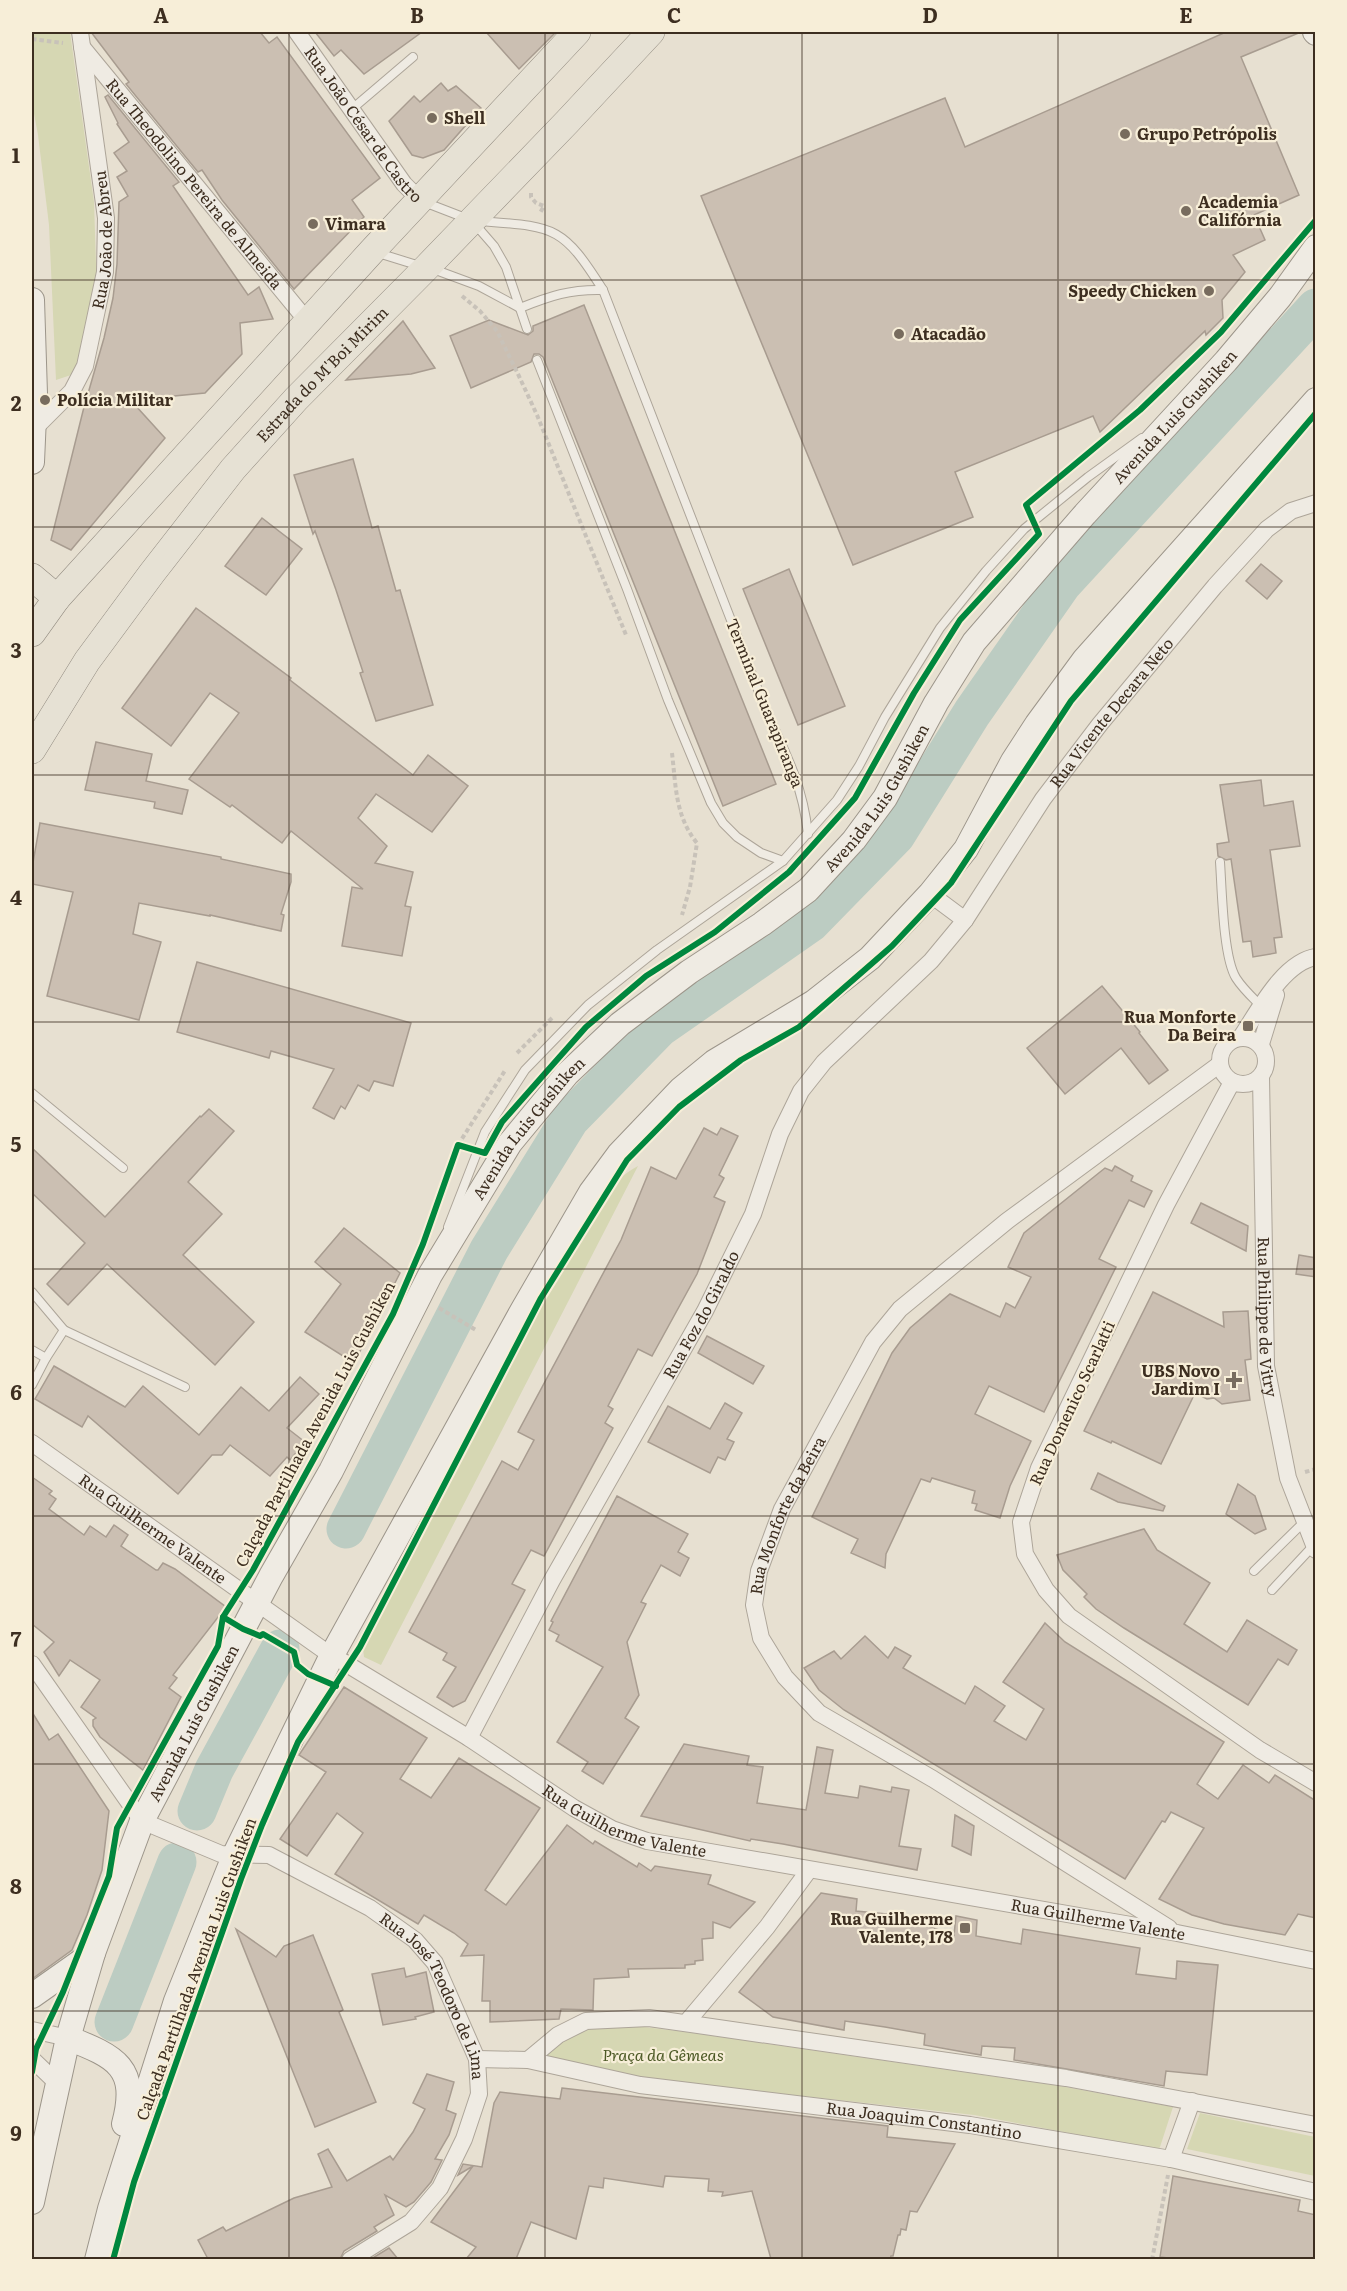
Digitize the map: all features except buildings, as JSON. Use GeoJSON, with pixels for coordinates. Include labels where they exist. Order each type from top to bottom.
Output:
{"type":"FeatureCollection","features":[{"type":"Feature","properties":{"kind":"main road"},"geometry":{"type":"LineString","coordinates":[[32,633],[57,598],[372,250],[577,32]]}},
{"type":"Feature","properties":{"kind":"main road","name":"Estrada do M'Boi Mirim"},"geometry":{"type":"LineString","coordinates":[[32,750],[87,661],[233,469],[296,399],[428,267],[651,32]]}},
{"type":"Feature","properties":{"kind":"main road","name":"Avenida Luis Gushiken"},"geometry":{"type":"LineString","coordinates":[[32,2202],[68,2038],[93,1953],[142,1821],[257,1604],[331,1471],[430,1275],[510,1143],[567,1074],[620,1024],[689,972],[762,924],[808,890],[854,840],[885,798],[936,703],[974,642],[1085,514],[1186,406],[1280,297],[1316,247]]}},
{"type":"Feature","properties":{"kind":"main road"},"geometry":{"type":"LineString","coordinates":[[32,300],[35,394],[32,462]]}},
{"type":"Feature","properties":{"kind":"main road"},"geometry":{"type":"LineString","coordinates":[[97,2259],[110,2209],[176,2001],[235,1854],[332,1655],[522,1311],[591,1192],[619,1154],[681,1089],[714,1062],[814,1002],[870,958],[930,894],[966,849],[1013,761],[1084,660],[1316,399]]}},
{"type":"Feature","properties":{"kind":"main road"},"geometry":{"type":"LineString","coordinates":[[32,577],[57,598]]}},
{"type":"Feature","properties":{"kind":"main road"},"geometry":{"type":"LineString","coordinates":[[32,1996],[93,1953]]}},
{"type":"Feature","properties":{"kind":"main road"},"geometry":{"type":"LineString","coordinates":[[68,2038],[119,2064],[126,2077],[130,2093],[111,2183],[110,2209]]}},
{"type":"Feature","properties":{"kind":"street","name":"Rua João César de Castro"},"geometry":{"type":"LineString","coordinates":[[297,32],[404,184],[420,200]]}},
{"type":"Feature","properties":{"kind":"street","name":"Rua Theodolino Pereira de Almeida"},"geometry":{"type":"LineString","coordinates":[[81,39],[308,322]]}},
{"type":"Feature","properties":{"kind":"street","name":"Rua João de Abreu"},"geometry":{"type":"LineString","coordinates":[[34,429],[72,391],[85,366],[105,272],[106,218],[81,39]]}},
{"type":"Feature","properties":{"kind":"street","name":"Rua Vicente Decara Neto"},"geometry":{"type":"LineString","coordinates":[[965,920],[1042,799],[1100,724],[1215,586],[1267,529],[1291,511],[1316,503]]}},
{"type":"Feature","properties":{"kind":"street"},"geometry":{"type":"LineString","coordinates":[[930,894],[965,920]]}},
{"type":"Feature","properties":{"kind":"street","name":"Rua Foz do Giraldo"},"geometry":{"type":"LineString","coordinates":[[469,1738],[552,1580],[705,1311],[753,1214],[780,1134],[801,1091],[824,1062],[931,961],[965,920]]}},
{"type":"Feature","properties":{"kind":"street"},"geometry":{"type":"LineString","coordinates":[[1241,1037],[1290,969],[1316,957]]}},
{"type":"Feature","properties":{"kind":"street"},"geometry":{"type":"LineString","coordinates":[[1261,1044],[1280,980]]}},
{"type":"Feature","properties":{"kind":"street"},"geometry":{"type":"LineString","coordinates":[[1241,1037],[1252,1038],[1261,1044],[1267,1055],[1266,1066],[1261,1077],[1252,1083],[1242,1084],[1225,1074],[1221,1052],[1229,1042],[1241,1037]]}},
{"type":"Feature","properties":{"kind":"street","name":"Rua Monforte da Beira"},"geometry":{"type":"LineString","coordinates":[[1177,1933],[933,1779],[819,1713],[784,1677],[761,1638],[754,1605],[759,1570],[782,1509],[873,1342],[900,1309],[1007,1221],[1166,1104],[1225,1074]]}},
{"type":"Feature","properties":{"kind":"street","name":"Rua Domenico Scarlatti"},"geometry":{"type":"LineString","coordinates":[[1225,1074],[1213,1116],[1161,1215],[1039,1468],[1021,1522],[1025,1554],[1046,1590],[1069,1616],[1260,1750],[1316,1783]]}},
{"type":"Feature","properties":{"kind":"street","name":"Rua Philippe de Vitry"},"geometry":{"type":"LineString","coordinates":[[1261,1077],[1266,1366],[1288,1478],[1315,1547]]}},
{"type":"Feature","properties":{"kind":"street","name":"Rua Guilherme Valente"},"geometry":{"type":"LineString","coordinates":[[32,1443],[332,1655],[469,1738],[574,1808],[612,1829],[647,1841],[1177,1933],[1316,1961]]}},
{"type":"Feature","properties":{"kind":"street"},"geometry":{"type":"LineString","coordinates":[[32,1664],[142,1821]]}},
{"type":"Feature","properties":{"kind":"street","name":"Rua José Teodoro de Lima"},"geometry":{"type":"LineString","coordinates":[[142,1821],[221,1854],[268,1855],[370,1908],[415,1940],[435,1963],[455,2005],[477,2059],[479,2094],[464,2139],[440,2188],[411,2222],[350,2259]]}},
{"type":"Feature","properties":{"kind":"street"},"geometry":{"type":"LineString","coordinates":[[686,2023],[767,1926],[809,1870]]}},
{"type":"Feature","properties":{"kind":"street"},"geometry":{"type":"LineString","coordinates":[[528,2060],[558,2035],[586,2021],[650,2018],[1066,2078],[1316,2125]]}},
{"type":"Feature","properties":{"kind":"street"},"geometry":{"type":"LineString","coordinates":[[32,2030],[68,2038]]}},
{"type":"Feature","properties":{"kind":"street"},"geometry":{"type":"LineString","coordinates":[[32,2059],[57,2083]]}},
{"type":"Feature","properties":{"kind":"street","name":"Rua Joaquim Constantino"},"geometry":{"type":"LineString","coordinates":[[477,2059],[528,2060],[640,2085],[970,2125],[1171,2159],[1316,2192]]}},
{"type":"Feature","properties":{"kind":"street"},"geometry":{"type":"LineString","coordinates":[[1171,2159],[1192,2102]]}},
{"type":"Feature","properties":{"kind":"lane"},"geometry":{"type":"LineString","coordinates":[[351,109],[413,57]]}},
{"type":"Feature","properties":{"kind":"lane","name":"Rua João César de Castro"},"geometry":{"type":"LineString","coordinates":[[420,200],[430,206],[472,220]]}},
{"type":"Feature","properties":{"kind":"lane"},"geometry":{"type":"LineString","coordinates":[[472,220],[501,257],[527,329]]}},
{"type":"Feature","properties":{"kind":"lane","name":"Terminal Guarapiranga"},"geometry":{"type":"LineString","coordinates":[[472,220],[536,225],[553,231],[568,242],[582,257],[603,290],[763,703],[798,781],[805,805],[808,834]]}},
{"type":"Feature","properties":{"kind":"lane"},"geometry":{"type":"LineString","coordinates":[[372,250],[460,278],[520,308]]}},
{"type":"Feature","properties":{"kind":"lane"},"geometry":{"type":"LineString","coordinates":[[520,308],[555,294],[580,289],[603,290]]}},
{"type":"Feature","properties":{"kind":"lane"},"geometry":{"type":"LineString","coordinates":[[537,360],[668,700],[711,803],[723,823],[737,837],[761,854],[783,861]]}},
{"type":"Feature","properties":{"kind":"lane"},"geometry":{"type":"LineString","coordinates":[[430,1275],[476,1150],[525,1070],[588,1005],[657,950],[783,861],[837,800],[940,628],[986,571],[1024,529],[1088,477],[1186,406]]}},
{"type":"Feature","properties":{"kind":"lane"},"geometry":{"type":"LineString","coordinates":[[1220,862],[1229,958],[1234,976],[1242,988],[1262,1006]]}},
{"type":"Feature","properties":{"kind":"lane"},"geometry":{"type":"LineString","coordinates":[[32,1093],[123,1168]]}},
{"type":"Feature","properties":{"kind":"lane"},"geometry":{"type":"LineString","coordinates":[[32,1292],[64,1330],[185,1387]]}},
{"type":"Feature","properties":{"kind":"lane"},"geometry":{"type":"LineString","coordinates":[[32,1385],[64,1330]]}},
{"type":"Feature","properties":{"kind":"lane"},"geometry":{"type":"LineString","coordinates":[[32,1350],[46,1358]]}},
{"type":"Feature","properties":{"kind":"lane"},"geometry":{"type":"LineString","coordinates":[[1254,1571],[1305,1521]]}},
{"type":"Feature","properties":{"kind":"lane"},"geometry":{"type":"LineString","coordinates":[[1272,1590],[1315,1547]]}},
{"type":"Feature","properties":{"kind":"path"},"geometry":{"type":"LineString","coordinates":[[32,39],[81,39]]}},
{"type":"Feature","properties":{"kind":"path"},"geometry":{"type":"LineString","coordinates":[[460,278],[453,290],[480,311],[497,331],[518,374],[626,636]]}},
{"type":"Feature","properties":{"kind":"path"},"geometry":{"type":"LineString","coordinates":[[672,746],[681,816],[688,831],[698,843],[690,887],[681,917]]}},
{"type":"Feature","properties":{"kind":"path"},"geometry":{"type":"LineString","coordinates":[[513,1058],[555,1014]]}},
{"type":"Feature","properties":{"kind":"path"},"geometry":{"type":"LineString","coordinates":[[454,1156],[458,1145],[507,1067]]}},
{"type":"Feature","properties":{"kind":"path"},"geometry":{"type":"LineString","coordinates":[[458,1145],[476,1150]]}},
{"type":"Feature","properties":{"kind":"path"},"geometry":{"type":"LineString","coordinates":[[439,1308],[476,1330]]}},
{"type":"Feature","properties":{"kind":"path"},"geometry":{"type":"LineString","coordinates":[[1152,2259],[1171,2159]]}},
{"type":"Feature","properties":{"kind":"green space"},"geometry":{"type":"Polygon","coordinates":[[[32,32],[70,32],[94,202],[97,295],[74,374],[56,380],[49,225],[32,103],[32,32]]]}},
{"type":"Feature","properties":{"kind":"green space"},"geometry":{"type":"Polygon","coordinates":[[[638,1166],[381,1665],[364,1657],[362,1641],[572,1245],[593,1212],[617,1181],[638,1166]]]}},
{"type":"Feature","properties":{"kind":"green space","name":"Praça da Gêmeas"},"geometry":{"type":"Polygon","coordinates":[[[591,2026],[644,2027],[686,2032],[1060,2086],[1173,2107],[1159,2150],[974,2115],[650,2079],[546,2056],[561,2040],[591,2026]]]}},
{"type":"Feature","properties":{"kind":"green space"},"geometry":{"type":"Polygon","coordinates":[[[1200,2113],[1315,2137],[1315,2176],[1187,2149],[1200,2113]]]}},
{"type":"Feature","properties":{"kind":"waterway"},"geometry":{"type":"LineString","coordinates":[[346,1529],[489,1250],[570,1119],[659,1028],[810,923],[896,835],[972,713],[1062,584],[1316,308]]}},
{"type":"Feature","properties":{"kind":"waterway"},"geometry":{"type":"LineString","coordinates":[[197,1811],[214,1770],[280,1649]]}},
{"type":"Feature","properties":{"kind":"waterway"},"geometry":{"type":"LineString","coordinates":[[114,2022],[177,1862]]}},
{"type":"Feature","properties":{"kind":"cycle path","name":"Calçada Partilhada Avenida Luis Gushiken"},"geometry":{"type":"LineString","coordinates":[[32,2072],[36,2049],[63,1992],[109,1876],[117,1828],[218,1646],[223,1617],[253,1570],[393,1314],[423,1244],[458,1145],[485,1153],[502,1122],[586,1027],[646,976],[715,932],[789,872],[855,798],[914,693],[960,620],[1039,534],[1026,505],[1140,410],[1221,332],[1316,220]]}},
{"type":"Feature","properties":{"kind":"cycle path","name":"Calçada Partilhada Avenida Luis Gushiken"},"geometry":{"type":"LineString","coordinates":[[113,2260],[134,2182],[241,1879],[298,1742],[360,1647],[541,1298],[627,1160],[679,1107],[741,1060],[799,1027],[892,946],[951,883],[1071,701],[1316,413]]}},
{"type":"Feature","properties":{"kind":"cycle path"},"geometry":{"type":"LineString","coordinates":[[223,1617],[243,1629],[260,1636],[263,1634],[294,1652],[297,1665],[308,1674],[336,1686]]}},
{"type":"Feature","properties":{"kind":"place","name":"Shell"},"geometry":{"type":"Point","coordinates":[432,118]}},
{"type":"Feature","properties":{"kind":"place","name":"Grupo Petrópolis"},"geometry":{"type":"Point","coordinates":[1125,134]}},
{"type":"Feature","properties":{"kind":"place","name":"Academia Califórnia"},"geometry":{"type":"Point","coordinates":[1186,211]}},
{"type":"Feature","properties":{"kind":"place","name":"Vimara"},"geometry":{"type":"Point","coordinates":[313,224]}},
{"type":"Feature","properties":{"kind":"place","name":"Speedy Chicken"},"geometry":{"type":"Point","coordinates":[1209,291]}},
{"type":"Feature","properties":{"kind":"place","name":"Atacadão"},"geometry":{"type":"Point","coordinates":[899,334]}},
{"type":"Feature","properties":{"kind":"place","name":"Polícia Militar"},"geometry":{"type":"Point","coordinates":[45,400]}},
{"type":"Feature","properties":{"kind":"place","name":"Rua Monforte Da Beira"},"geometry":{"type":"Point","coordinates":[1248,1026]}},
{"type":"Feature","properties":{"kind":"place","name":"UBS Novo Jardim I"},"geometry":{"type":"Point","coordinates":[1234,1380]}},
{"type":"Feature","properties":{"kind":"place","name":"Rua Guilherme Valente, 178"},"geometry":{"type":"Point","coordinates":[965,1928]}}]}
